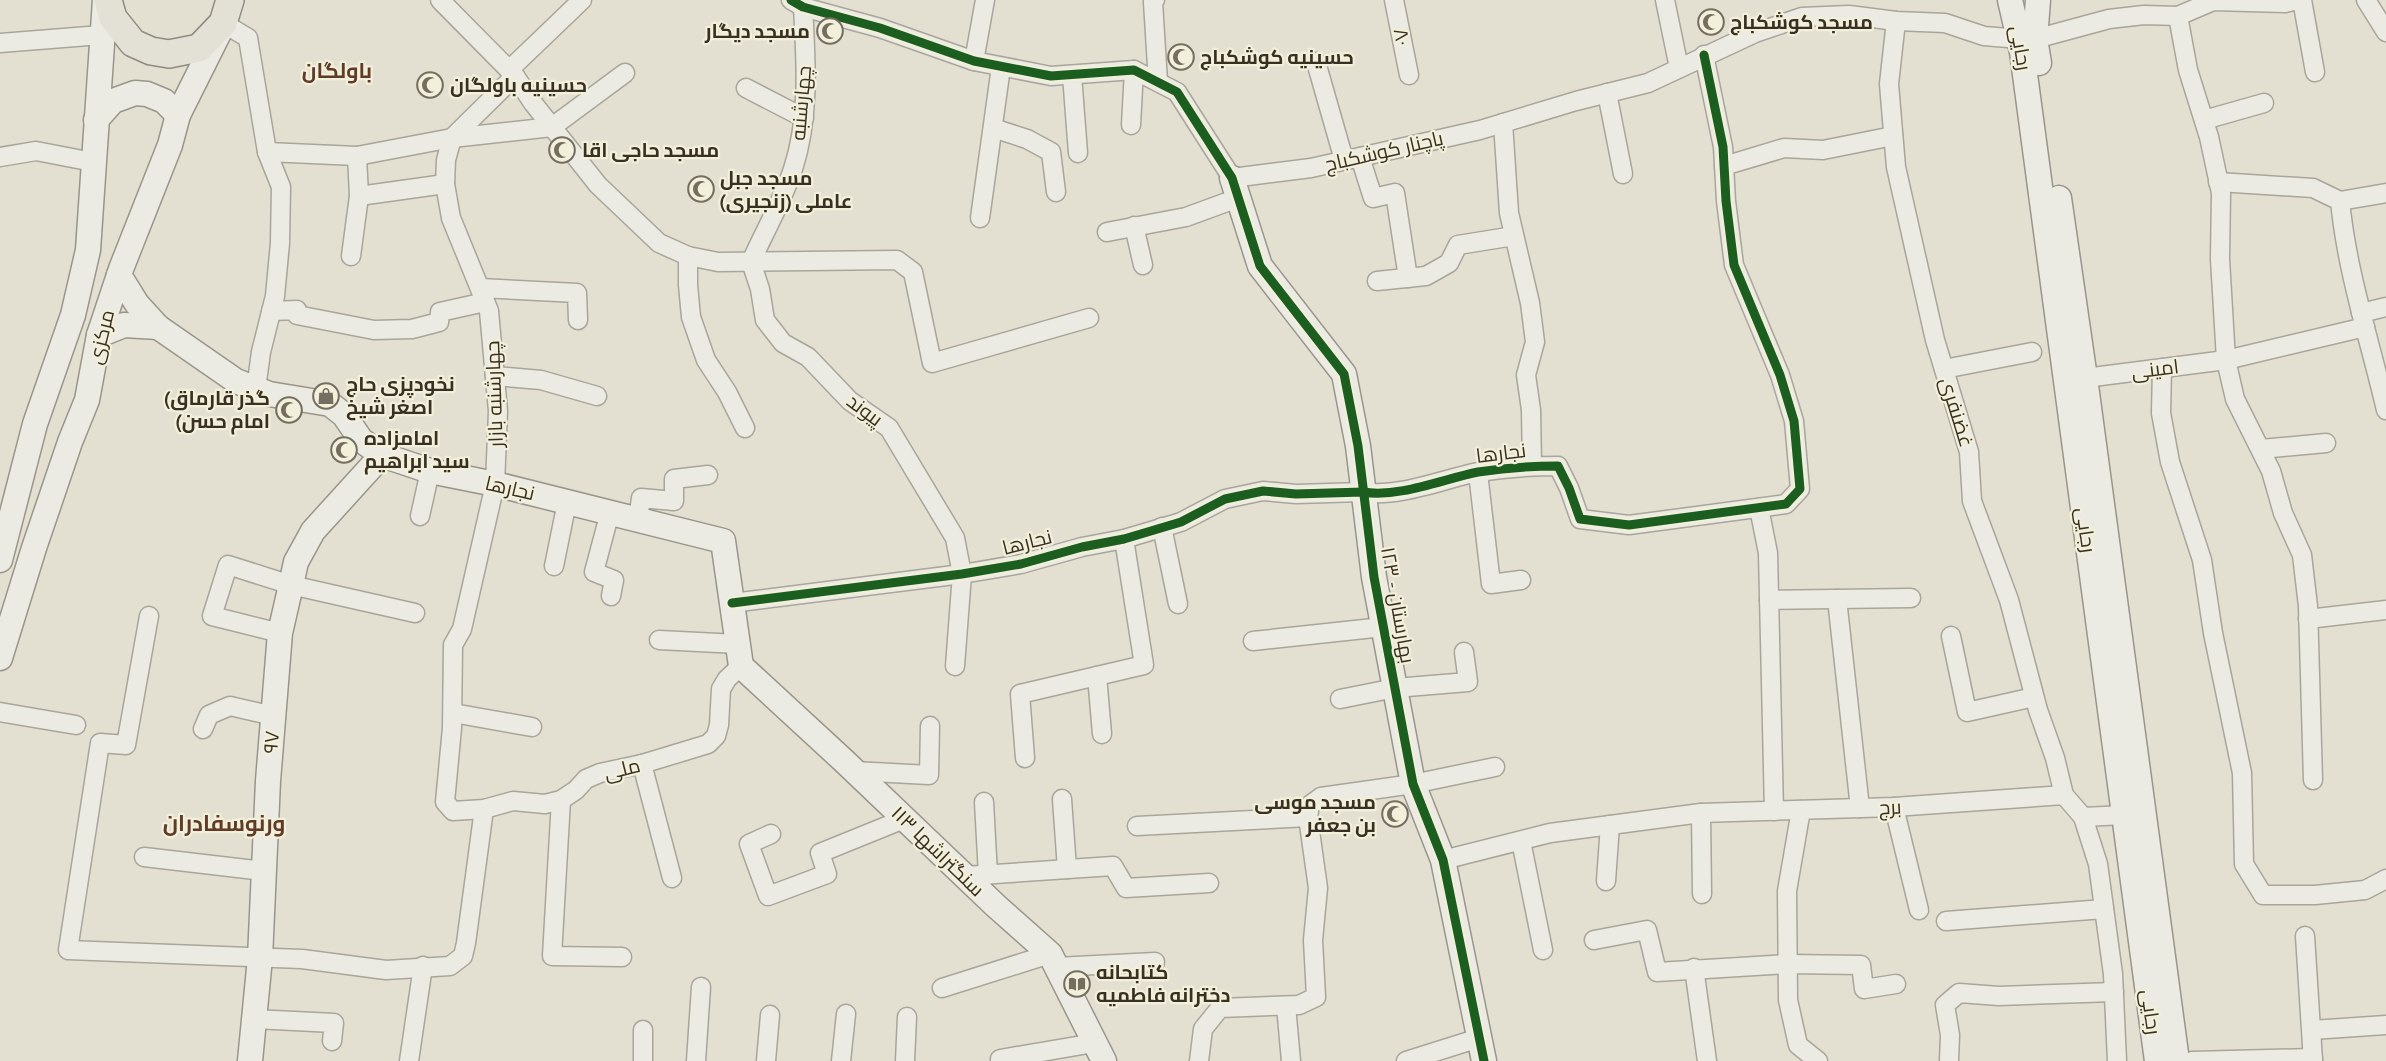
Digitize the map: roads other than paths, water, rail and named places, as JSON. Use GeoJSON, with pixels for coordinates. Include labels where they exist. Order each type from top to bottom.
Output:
{"type":"FeatureCollection","features":[{"type":"Feature","properties":{"kind":"main road"},"geometry":{"type":"LineString","coordinates":[[107,0],[113,18],[133,43],[151,51],[169,54],[199,48],[227,12]]}},
{"type":"Feature","properties":{"kind":"main road","name":"مرکزی"},"geometry":{"type":"LineString","coordinates":[[0,560],[3,536],[35,424],[73,315],[88,250],[101,35],[107,0]]}},
{"type":"Feature","properties":{"kind":"main road","name":"رجایی"},"geometry":{"type":"LineString","coordinates":[[2010,0],[2027,39],[2085,378],[2177,1061]]}},
{"type":"Feature","properties":{"kind":"main road","name":"رجایی"},"geometry":{"type":"LineString","coordinates":[[2038,0],[2027,39],[2157,1061]]}},
{"type":"Feature","properties":{"kind":"main road","name":"مرکزی"},"geometry":{"type":"LineString","coordinates":[[0,658],[70,442],[87,400],[99,335],[119,275],[170,145],[178,115],[227,12]]}},
{"type":"Feature","properties":{"kind":"main road"},"geometry":{"type":"LineString","coordinates":[[96,120],[112,101],[135,93],[147,94],[164,101],[178,115]]}},
{"type":"Feature","properties":{"kind":"main road","name":"بهارستان - ۱۲۳"},"geometry":{"type":"LineString","coordinates":[[1235,188],[1260,266],[1344,374],[1358,446],[1374,577],[1413,784],[1443,860],[1482,1050]]}},
{"type":"Feature","properties":{"kind":"main road","name":"نجارها"},"geometry":{"type":"LineString","coordinates":[[119,275],[137,304],[158,327],[236,381],[269,394],[330,404],[344,415],[362,440],[382,455],[430,471],[495,484],[723,541],[739,655]]}},
{"type":"Feature","properties":{"kind":"main road"},"geometry":{"type":"LineString","coordinates":[[99,335],[124,326],[158,327]]}},
{"type":"Feature","properties":{"kind":"main road"},"geometry":{"type":"LineString","coordinates":[[35,424],[46,439],[60,443],[70,442]]}},
{"type":"Feature","properties":{"kind":"main road","name":"۹۷"},"geometry":{"type":"LineString","coordinates":[[250,1061],[260,958],[263,871],[280,633],[296,562],[313,531],[382,455]]}},
{"type":"Feature","properties":{"kind":"main road","name":"سنگتراشها ۱۱۳"},"geometry":{"type":"LineString","coordinates":[[739,655],[904,819],[976,876],[1053,960],[1099,1052]]}},
{"type":"Feature","properties":{"kind":"street"},"geometry":{"type":"LineString","coordinates":[[440,0],[512,73],[598,185],[659,243],[688,256],[718,262],[897,260],[913,272],[932,363],[1089,318]]}},
{"type":"Feature","properties":{"kind":"street"},"geometry":{"type":"LineString","coordinates":[[452,138],[582,0]]}},
{"type":"Feature","properties":{"kind":"street"},"geometry":{"type":"LineString","coordinates":[[974,61],[985,0]]}},
{"type":"Feature","properties":{"kind":"street"},"geometry":{"type":"LineString","coordinates":[[1155,0],[1153,2],[1158,82]]}},
{"type":"Feature","properties":{"kind":"street","name":"۸۰"},"geometry":{"type":"LineString","coordinates":[[1394,0],[1409,75]]}},
{"type":"Feature","properties":{"kind":"street"},"geometry":{"type":"LineString","coordinates":[[1665,0],[1679,68]]}},
{"type":"Feature","properties":{"kind":"street"},"geometry":{"type":"LineString","coordinates":[[2297,0],[2285,3],[2213,2],[2178,16],[2188,70],[2204,120],[2221,193],[2220,259],[2226,360],[2235,399],[2271,471],[2283,513],[2302,555],[2308,619],[2313,780]]}},
{"type":"Feature","properties":{"kind":"street"},"geometry":{"type":"LineString","coordinates":[[2302,0],[2315,72]]}},
{"type":"Feature","properties":{"kind":"street"},"geometry":{"type":"LineString","coordinates":[[2366,0],[2386,32]]}},
{"type":"Feature","properties":{"kind":"street"},"geometry":{"type":"LineString","coordinates":[[797,4],[880,28],[974,61],[1001,67],[1051,76],[1134,70],[1177,92],[1235,188]]}},
{"type":"Feature","properties":{"kind":"street","name":"چهارشنبه"},"geometry":{"type":"LineString","coordinates":[[751,262],[793,169],[804,118],[806,58],[797,4]]}},
{"type":"Feature","properties":{"kind":"street"},"geometry":{"type":"LineString","coordinates":[[227,12],[248,38],[267,152],[281,187],[280,243],[275,296],[261,352],[256,389]]}},
{"type":"Feature","properties":{"kind":"street","name":"پاچنار کوشکباج"},"geometry":{"type":"LineString","coordinates":[[1107,232],[1186,217],[1235,188],[1503,123],[1648,83],[1755,33],[1802,17],[1850,15],[1896,21],[1945,23],[1984,36],[2027,39],[2109,19],[2144,15],[2178,16]]}},
{"type":"Feature","properties":{"kind":"street","name":"غضنفری"},"geometry":{"type":"LineString","coordinates":[[1896,21],[1889,84],[1896,167],[1944,369],[1969,452],[1972,501],[2009,600],[2034,697],[2055,758],[2064,795]]}},
{"type":"Feature","properties":{"kind":"street"},"geometry":{"type":"LineString","coordinates":[[0,44],[101,35]]}},
{"type":"Feature","properties":{"kind":"street","name":"نجارها"},"geometry":{"type":"LineString","coordinates":[[732,603],[962,574],[1021,564],[1082,547],[1124,539],[1181,522],[1225,499],[1263,491],[1296,494],[1373,493],[1424,486],[1478,472],[1532,466],[1558,466],[1580,519],[1629,525],[1786,504],[1800,489],[1794,421],[1780,375],[1734,265],[1723,147],[1704,55]]}},
{"type":"Feature","properties":{"kind":"street"},"geometry":{"type":"LineString","coordinates":[[1316,62],[1352,159],[1373,198],[1395,193],[1408,278]]}},
{"type":"Feature","properties":{"kind":"street"},"geometry":{"type":"LineString","coordinates":[[980,218],[1001,67]]}},
{"type":"Feature","properties":{"kind":"street"},"geometry":{"type":"LineString","coordinates":[[1131,125],[1134,70]]}},
{"type":"Feature","properties":{"kind":"street"},"geometry":{"type":"LineString","coordinates":[[267,152],[357,156],[452,138],[552,127],[625,73]]}},
{"type":"Feature","properties":{"kind":"street"},"geometry":{"type":"LineString","coordinates":[[1072,75],[1078,153]]}},
{"type":"Feature","properties":{"kind":"street"},"geometry":{"type":"LineString","coordinates":[[746,88],[804,118]]}},
{"type":"Feature","properties":{"kind":"street"},"geometry":{"type":"LineString","coordinates":[[1607,93],[1623,174]]}},
{"type":"Feature","properties":{"kind":"street"},"geometry":{"type":"LineString","coordinates":[[2204,120],[2264,104]]}},
{"type":"Feature","properties":{"kind":"street"},"geometry":{"type":"LineString","coordinates":[[1503,123],[1509,213],[1530,303],[1535,342],[1526,375],[1531,410],[1532,466]]}},
{"type":"Feature","properties":{"kind":"street"},"geometry":{"type":"LineString","coordinates":[[993,128],[1027,139],[1051,152],[1056,192]]}},
{"type":"Feature","properties":{"kind":"street"},"geometry":{"type":"LineString","coordinates":[[1724,166],[1784,148],[1823,150],[1893,136]]}},
{"type":"Feature","properties":{"kind":"street","name":"چهارشنبه بازار"},"geometry":{"type":"LineString","coordinates":[[452,138],[446,160],[445,184],[451,218],[483,295],[492,328],[498,411],[495,484],[462,629],[453,645],[453,713],[445,802],[453,811],[484,809]]}},
{"type":"Feature","properties":{"kind":"street"},"geometry":{"type":"LineString","coordinates":[[0,157],[36,151],[93,162]]}},
{"type":"Feature","properties":{"kind":"street"},"geometry":{"type":"LineString","coordinates":[[351,256],[360,196],[357,156]]}},
{"type":"Feature","properties":{"kind":"street"},"geometry":{"type":"LineString","coordinates":[[2218,182],[2313,188],[2340,201],[2386,193]]}},
{"type":"Feature","properties":{"kind":"street"},"geometry":{"type":"LineString","coordinates":[[360,196],[445,184]]}},
{"type":"Feature","properties":{"kind":"street"},"geometry":{"type":"LineString","coordinates":[[2340,201],[2344,236],[2386,410]]}},
{"type":"Feature","properties":{"kind":"street"},"geometry":{"type":"LineString","coordinates":[[1134,226],[1143,265]]}},
{"type":"Feature","properties":{"kind":"street"},"geometry":{"type":"LineString","coordinates":[[1377,281],[1426,276],[1449,263],[1458,245],[1514,236]]}},
{"type":"Feature","properties":{"kind":"street"},"geometry":{"type":"LineString","coordinates":[[688,256],[688,285],[692,317],[705,360],[727,392],[745,428]]}},
{"type":"Feature","properties":{"kind":"street","name":"پیوند"},"geometry":{"type":"LineString","coordinates":[[751,262],[760,289],[765,320],[783,343],[808,357],[850,401],[889,428],[955,537],[962,574],[955,666]]}},
{"type":"Feature","properties":{"kind":"street"},"geometry":{"type":"LineString","coordinates":[[271,312],[297,310],[297,315],[374,330],[412,329],[440,322],[440,312],[483,295],[577,293],[578,320]]}},
{"type":"Feature","properties":{"kind":"street","name":"امینی"},"geometry":{"type":"LineString","coordinates":[[2085,378],[2226,360],[2363,320],[2386,307]]}},
{"type":"Feature","properties":{"kind":"street"},"geometry":{"type":"LineString","coordinates":[[1944,369],[2032,352]]}},
{"type":"Feature","properties":{"kind":"street"},"geometry":{"type":"LineString","coordinates":[[2162,368],[2161,413],[2169,462],[2202,560],[2213,633],[2242,773],[2244,864],[2263,895],[2314,895],[2365,890],[2386,879]]}},
{"type":"Feature","properties":{"kind":"street"},"geometry":{"type":"LineString","coordinates":[[495,376],[541,380],[597,396]]}},
{"type":"Feature","properties":{"kind":"street"},"geometry":{"type":"LineString","coordinates":[[2260,449],[2326,443]]}},
{"type":"Feature","properties":{"kind":"street"},"geometry":{"type":"LineString","coordinates":[[420,516],[430,471]]}},
{"type":"Feature","properties":{"kind":"street"},"geometry":{"type":"LineString","coordinates":[[1478,472],[1491,584],[1521,580]]}},
{"type":"Feature","properties":{"kind":"street"},"geometry":{"type":"LineString","coordinates":[[638,519],[641,498],[674,501],[674,479],[708,475]]}},
{"type":"Feature","properties":{"kind":"street"},"geometry":{"type":"LineString","coordinates":[[554,566],[567,502]]}},
{"type":"Feature","properties":{"kind":"street"},"geometry":{"type":"LineString","coordinates":[[1759,508],[1768,553],[1774,811]]}},
{"type":"Feature","properties":{"kind":"street"},"geometry":{"type":"LineString","coordinates":[[610,512],[594,572],[614,580],[610,596]]}},
{"type":"Feature","properties":{"kind":"street"},"geometry":{"type":"LineString","coordinates":[[1162,527],[1178,604]]}},
{"type":"Feature","properties":{"kind":"street"},"geometry":{"type":"LineString","coordinates":[[1025,758],[1020,694],[1144,665],[1124,539]]}},
{"type":"Feature","properties":{"kind":"street"},"geometry":{"type":"LineString","coordinates":[[280,633],[212,616],[228,565],[291,585],[415,613]]}},
{"type":"Feature","properties":{"kind":"street"},"geometry":{"type":"LineString","coordinates":[[1769,600],[1911,598]]}},
{"type":"Feature","properties":{"kind":"street"},"geometry":{"type":"LineString","coordinates":[[1837,599],[1860,808]]}},
{"type":"Feature","properties":{"kind":"street"},"geometry":{"type":"LineString","coordinates":[[2308,619],[2386,610]]}},
{"type":"Feature","properties":{"kind":"street"},"geometry":{"type":"LineString","coordinates":[[150,616],[126,745],[100,743],[68,950],[302,959],[386,970],[450,966],[463,956],[466,943],[484,809],[513,801],[545,804],[561,800],[552,956],[622,957]]}},
{"type":"Feature","properties":{"kind":"street"},"geometry":{"type":"LineString","coordinates":[[1253,641],[1383,627]]}},
{"type":"Feature","properties":{"kind":"street"},"geometry":{"type":"LineString","coordinates":[[1951,636],[1967,712],[2034,697]]}},
{"type":"Feature","properties":{"kind":"street"},"geometry":{"type":"LineString","coordinates":[[659,640],[739,655]]}},
{"type":"Feature","properties":{"kind":"street"},"geometry":{"type":"LineString","coordinates":[[1340,699],[1395,688],[1468,682],[1464,652]]}},
{"type":"Feature","properties":{"kind":"street","name":"ملی"},"geometry":{"type":"LineString","coordinates":[[561,800],[576,790],[586,779],[600,773],[642,764],[708,744],[716,736],[719,725],[721,689],[739,655]]}},
{"type":"Feature","properties":{"kind":"street"},"geometry":{"type":"LineString","coordinates":[[1097,676],[1102,734]]}},
{"type":"Feature","properties":{"kind":"street"},"geometry":{"type":"LineString","coordinates":[[203,729],[209,715],[230,706],[273,716]]}},
{"type":"Feature","properties":{"kind":"street"},"geometry":{"type":"LineString","coordinates":[[0,712],[76,725]]}},
{"type":"Feature","properties":{"kind":"street"},"geometry":{"type":"LineString","coordinates":[[453,713],[532,727]]}},
{"type":"Feature","properties":{"kind":"street"},"geometry":{"type":"LineString","coordinates":[[854,771],[929,775],[930,726]]}},
{"type":"Feature","properties":{"kind":"street"},"geometry":{"type":"LineString","coordinates":[[642,764],[672,878]]}},
{"type":"Feature","properties":{"kind":"street"},"geometry":{"type":"LineString","coordinates":[[1199,1061],[1203,1029],[1220,1008],[1299,1005],[1316,997],[1313,940],[1318,888],[1308,817],[1310,805],[1321,797],[1413,784],[1495,767]]}},
{"type":"Feature","properties":{"kind":"street"},"geometry":{"type":"LineString","coordinates":[[2064,795],[2083,817],[2098,864],[2114,992],[2117,1061]]}},
{"type":"Feature","properties":{"kind":"street","name":"برج"},"geometry":{"type":"LineString","coordinates":[[1443,860],[1550,833],[1701,813],[1894,807],[2064,795]]}},
{"type":"Feature","properties":{"kind":"street"},"geometry":{"type":"LineString","coordinates":[[1062,799],[1067,869]]}},
{"type":"Feature","properties":{"kind":"street"},"geometry":{"type":"LineString","coordinates":[[984,802],[976,876],[1113,866],[1126,888],[1209,883]]}},
{"type":"Feature","properties":{"kind":"street"},"geometry":{"type":"LineString","coordinates":[[1894,807],[1919,910]]}},
{"type":"Feature","properties":{"kind":"street"},"geometry":{"type":"LineString","coordinates":[[1801,810],[1787,891],[1788,1000],[1797,1053],[1818,1061]]}},
{"type":"Feature","properties":{"kind":"street"},"geometry":{"type":"LineString","coordinates":[[1701,813],[1702,894]]}},
{"type":"Feature","properties":{"kind":"street"},"geometry":{"type":"LineString","coordinates":[[2083,817],[2124,815]]}},
{"type":"Feature","properties":{"kind":"street"},"geometry":{"type":"LineString","coordinates":[[1137,826],[1308,817]]}},
{"type":"Feature","properties":{"kind":"street"},"geometry":{"type":"LineString","coordinates":[[771,834],[749,844],[768,896],[827,874],[820,853],[904,819]]}},
{"type":"Feature","properties":{"kind":"street"},"geometry":{"type":"LineString","coordinates":[[1606,881],[1610,825]]}},
{"type":"Feature","properties":{"kind":"street"},"geometry":{"type":"LineString","coordinates":[[1521,841],[1543,950]]}},
{"type":"Feature","properties":{"kind":"street"},"geometry":{"type":"LineString","coordinates":[[144,856],[263,871]]}},
{"type":"Feature","properties":{"kind":"street"},"geometry":{"type":"LineString","coordinates":[[1946,921],[2104,909]]}},
{"type":"Feature","properties":{"kind":"street"},"geometry":{"type":"LineString","coordinates":[[1594,940],[1647,930],[1657,972],[1787,964],[1862,964],[1864,989],[1896,984]]}},
{"type":"Feature","properties":{"kind":"street"},"geometry":{"type":"LineString","coordinates":[[2192,1061],[2313,1059],[2304,936]]}},
{"type":"Feature","properties":{"kind":"street"},"geometry":{"type":"LineString","coordinates":[[942,988],[1053,960],[1155,962]]}},
{"type":"Feature","properties":{"kind":"street"},"geometry":{"type":"LineString","coordinates":[[409,1061],[423,966]]}},
{"type":"Feature","properties":{"kind":"street"},"geometry":{"type":"LineString","coordinates":[[1694,968],[1707,1061]]}},
{"type":"Feature","properties":{"kind":"street"},"geometry":{"type":"LineString","coordinates":[[696,1061],[701,987]]}},
{"type":"Feature","properties":{"kind":"street"},"geometry":{"type":"LineString","coordinates":[[1950,1061],[1950,1035],[1945,1005],[1959,993],[1999,996],[2114,992]]}},
{"type":"Feature","properties":{"kind":"street"},"geometry":{"type":"LineString","coordinates":[[1286,1006],[1291,1061]]}},
{"type":"Feature","properties":{"kind":"street"},"geometry":{"type":"LineString","coordinates":[[841,1061],[846,1014]]}},
{"type":"Feature","properties":{"kind":"street"},"geometry":{"type":"LineString","coordinates":[[766,1061],[770,1015]]}},
{"type":"Feature","properties":{"kind":"street"},"geometry":{"type":"LineString","coordinates":[[904,1061],[907,1017]]}},
{"type":"Feature","properties":{"kind":"street"},"geometry":{"type":"LineString","coordinates":[[255,1019],[334,1023],[332,1041]]}},
{"type":"Feature","properties":{"kind":"street"},"geometry":{"type":"LineString","coordinates":[[2312,1030],[2386,1025]]}},
{"type":"Feature","properties":{"kind":"street"},"geometry":{"type":"LineString","coordinates":[[643,1030],[643,1061]]}},
{"type":"Feature","properties":{"kind":"street"},"geometry":{"type":"LineString","coordinates":[[1406,1061],[1482,1050]]}},
{"type":"Feature","properties":{"kind":"street"},"geometry":{"type":"LineString","coordinates":[[1000,1059],[1099,1052]]}},
{"type":"Feature","properties":{"kind":"place","name":"مسجد کوشکباج"},"geometry":{"type":"Point","coordinates":[1711,22]}},
{"type":"Feature","properties":{"kind":"place","name":"مسجد دیگار"},"geometry":{"type":"Point","coordinates":[830,31]}},
{"type":"Feature","properties":{"kind":"place","name":"حسینیه کوشکباج"},"geometry":{"type":"Point","coordinates":[1181,57]}},
{"type":"Feature","properties":{"kind":"place","name":"حسینیه باولگان"},"geometry":{"type":"Point","coordinates":[430,85]}},
{"type":"Feature","properties":{"kind":"place","name":"مسجد حاجی اقا"},"geometry":{"type":"Point","coordinates":[562,150]}},
{"type":"Feature","properties":{"kind":"place","name":"مسجد جبل عاملی (زنجیری)"},"geometry":{"type":"Point","coordinates":[701,189]}},
{"type":"Feature","properties":{"kind":"place","name":"نخودپزی حاج اصغر شیخ"},"geometry":{"type":"Point","coordinates":[326,396]}},
{"type":"Feature","properties":{"kind":"place","name":"(گذر قارماق (امام حسن"},"geometry":{"type":"Point","coordinates":[289,410]}},
{"type":"Feature","properties":{"kind":"place","name":"امامزاده سید ابراهیم"},"geometry":{"type":"Point","coordinates":[344,450]}},
{"type":"Feature","properties":{"kind":"place","name":"مسجد موسی بن جعفر"},"geometry":{"type":"Point","coordinates":[1395,814]}},
{"type":"Feature","properties":{"kind":"place","name":"کتابحانه دخترانه فاطمیه"},"geometry":{"type":"Point","coordinates":[1077,984]}},
{"type":"Feature","properties":{"kind":"district","name":"باولگان"},"geometry":{"type":"Point","coordinates":[337,71]}},
{"type":"Feature","properties":{"kind":"district","name":"ورنوسفادران"},"geometry":{"type":"Point","coordinates":[224,823]}}]}
